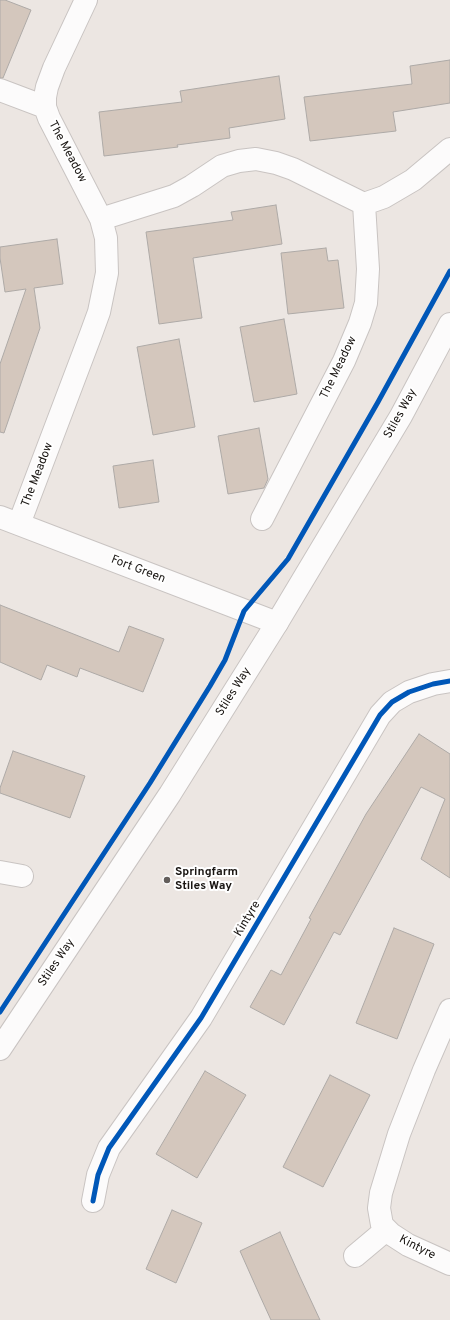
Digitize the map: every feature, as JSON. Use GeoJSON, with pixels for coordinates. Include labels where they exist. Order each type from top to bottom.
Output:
{"type":"FeatureCollection","features":[{"type":"Feature","properties":{"kind":"street","name":"The Meadow"},"geometry":{"type":"LineString","coordinates":[[10,521],[99,312],[105,289],[108,256],[106,238],[101,219],[49,118],[45,107],[45,97],[54,68],[86,0]]}},
{"type":"Feature","properties":{"kind":"street","name":"The Meadow"},"geometry":{"type":"LineString","coordinates":[[0,90],[45,107]]}},
{"type":"Feature","properties":{"kind":"street"},"geometry":{"type":"LineString","coordinates":[[101,219],[174,196],[222,166],[239,161],[256,159],[293,168],[364,204],[384,197],[414,180],[450,149]]}},
{"type":"Feature","properties":{"kind":"street","name":"The Meadow"},"geometry":{"type":"LineString","coordinates":[[262,519],[344,360],[360,323],[366,303],[368,269],[364,204]]}},
{"type":"Feature","properties":{"kind":"street","name":"Stiles Way"},"geometry":{"type":"LineString","coordinates":[[0,1049],[170,794],[277,623],[401,416],[450,324]]}},
{"type":"Feature","properties":{"kind":"street","name":"Fort Green"},"geometry":{"type":"LineString","coordinates":[[10,521],[277,623]]}},
{"type":"Feature","properties":{"kind":"street","name":"Kintyre"},"geometry":{"type":"LineString","coordinates":[[93,1201],[98,1175],[109,1148],[201,1018],[380,715],[392,702],[410,692],[433,684],[450,681]]}},
{"type":"Feature","properties":{"kind":"street"},"geometry":{"type":"LineString","coordinates":[[0,872],[22,876]]}},
{"type":"Feature","properties":{"kind":"street","name":"Kintyre"},"geometry":{"type":"LineString","coordinates":[[450,1010],[426,1063],[399,1134],[381,1193],[379,1213],[382,1225],[386,1230],[408,1245],[450,1264]]}},
{"type":"Feature","properties":{"kind":"street","name":"Kintyre"},"geometry":{"type":"LineString","coordinates":[[355,1256],[386,1230]]}},
{"type":"Feature","properties":{"kind":"building"},"geometry":{"type":"Polygon","coordinates":[[[0,0],[5,0],[31,10],[3,78],[0,78],[0,0]]]}},
{"type":"Feature","properties":{"kind":"building"},"geometry":{"type":"Polygon","coordinates":[[[450,60],[450,103],[393,112],[396,131],[310,141],[304,97],[412,84],[410,66],[450,60]]]}},
{"type":"Feature","properties":{"kind":"building"},"geometry":{"type":"Polygon","coordinates":[[[279,76],[285,119],[229,128],[230,138],[177,145],[178,147],[104,156],[99,112],[182,102],[180,91],[279,76]]]}},
{"type":"Feature","properties":{"kind":"building"},"geometry":{"type":"Polygon","coordinates":[[[276,205],[282,244],[193,258],[202,318],[159,324],[146,232],[233,220],[231,212],[276,205]]]}},
{"type":"Feature","properties":{"kind":"building"},"geometry":{"type":"Polygon","coordinates":[[[57,239],[63,284],[34,288],[40,328],[4,433],[0,432],[0,364],[26,289],[5,292],[0,258],[0,247],[57,239]]]}},
{"type":"Feature","properties":{"kind":"building"},"geometry":{"type":"Polygon","coordinates":[[[326,248],[328,261],[338,260],[344,308],[288,314],[281,253],[326,248]]]}},
{"type":"Feature","properties":{"kind":"building"},"geometry":{"type":"Polygon","coordinates":[[[284,319],[297,394],[254,402],[240,327],[284,319]]]}},
{"type":"Feature","properties":{"kind":"building"},"geometry":{"type":"Polygon","coordinates":[[[179,339],[195,427],[153,435],[137,347],[179,339]]]}},
{"type":"Feature","properties":{"kind":"building"},"geometry":{"type":"Polygon","coordinates":[[[259,428],[268,479],[264,488],[228,494],[218,436],[259,428]]]}},
{"type":"Feature","properties":{"kind":"building"},"geometry":{"type":"Polygon","coordinates":[[[153,460],[159,502],[119,508],[113,466],[153,460]]]}},
{"type":"Feature","properties":{"kind":"building"},"geometry":{"type":"Polygon","coordinates":[[[0,605],[119,652],[129,626],[164,639],[143,692],[80,668],[77,677],[47,665],[41,680],[0,662],[0,605]]]}},
{"type":"Feature","properties":{"kind":"building"},"geometry":{"type":"Polygon","coordinates":[[[419,734],[450,754],[450,878],[421,859],[445,799],[421,787],[340,935],[334,932],[284,1025],[250,1007],[271,970],[281,975],[311,919],[309,918],[366,814],[419,734]]]}},
{"type":"Feature","properties":{"kind":"building"},"geometry":{"type":"Polygon","coordinates":[[[13,751],[85,776],[70,818],[0,793],[0,788],[13,751]]]}},
{"type":"Feature","properties":{"kind":"building"},"geometry":{"type":"Polygon","coordinates":[[[394,928],[434,944],[397,1039],[356,1023],[394,928]]]}},
{"type":"Feature","properties":{"kind":"building"},"geometry":{"type":"Polygon","coordinates":[[[205,1071],[246,1095],[197,1178],[156,1154],[205,1071]]]}},
{"type":"Feature","properties":{"kind":"building"},"geometry":{"type":"Polygon","coordinates":[[[330,1075],[370,1095],[323,1187],[283,1167],[330,1075]]]}},
{"type":"Feature","properties":{"kind":"building"},"geometry":{"type":"Polygon","coordinates":[[[172,1210],[202,1223],[176,1283],[146,1269],[172,1210]]]}},
{"type":"Feature","properties":{"kind":"building"},"geometry":{"type":"Polygon","coordinates":[[[280,1232],[320,1320],[271,1320],[260,1296],[240,1251],[280,1232]]]}},
{"type":"Feature","properties":{"kind":"cycle path"},"geometry":{"type":"LineString","coordinates":[[0,1012],[150,783],[210,686],[225,660],[244,611],[288,559],[378,402],[450,271]]}},
{"type":"Feature","properties":{"kind":"cycle path"},"geometry":{"type":"LineString","coordinates":[[93,1201],[98,1175],[109,1148],[201,1018],[380,715],[392,702],[409,692],[433,684],[450,681]]}},
{"type":"Feature","properties":{"kind":"place","name":"Springfarm Stiles Way"},"geometry":{"type":"Point","coordinates":[167,880]}}]}
